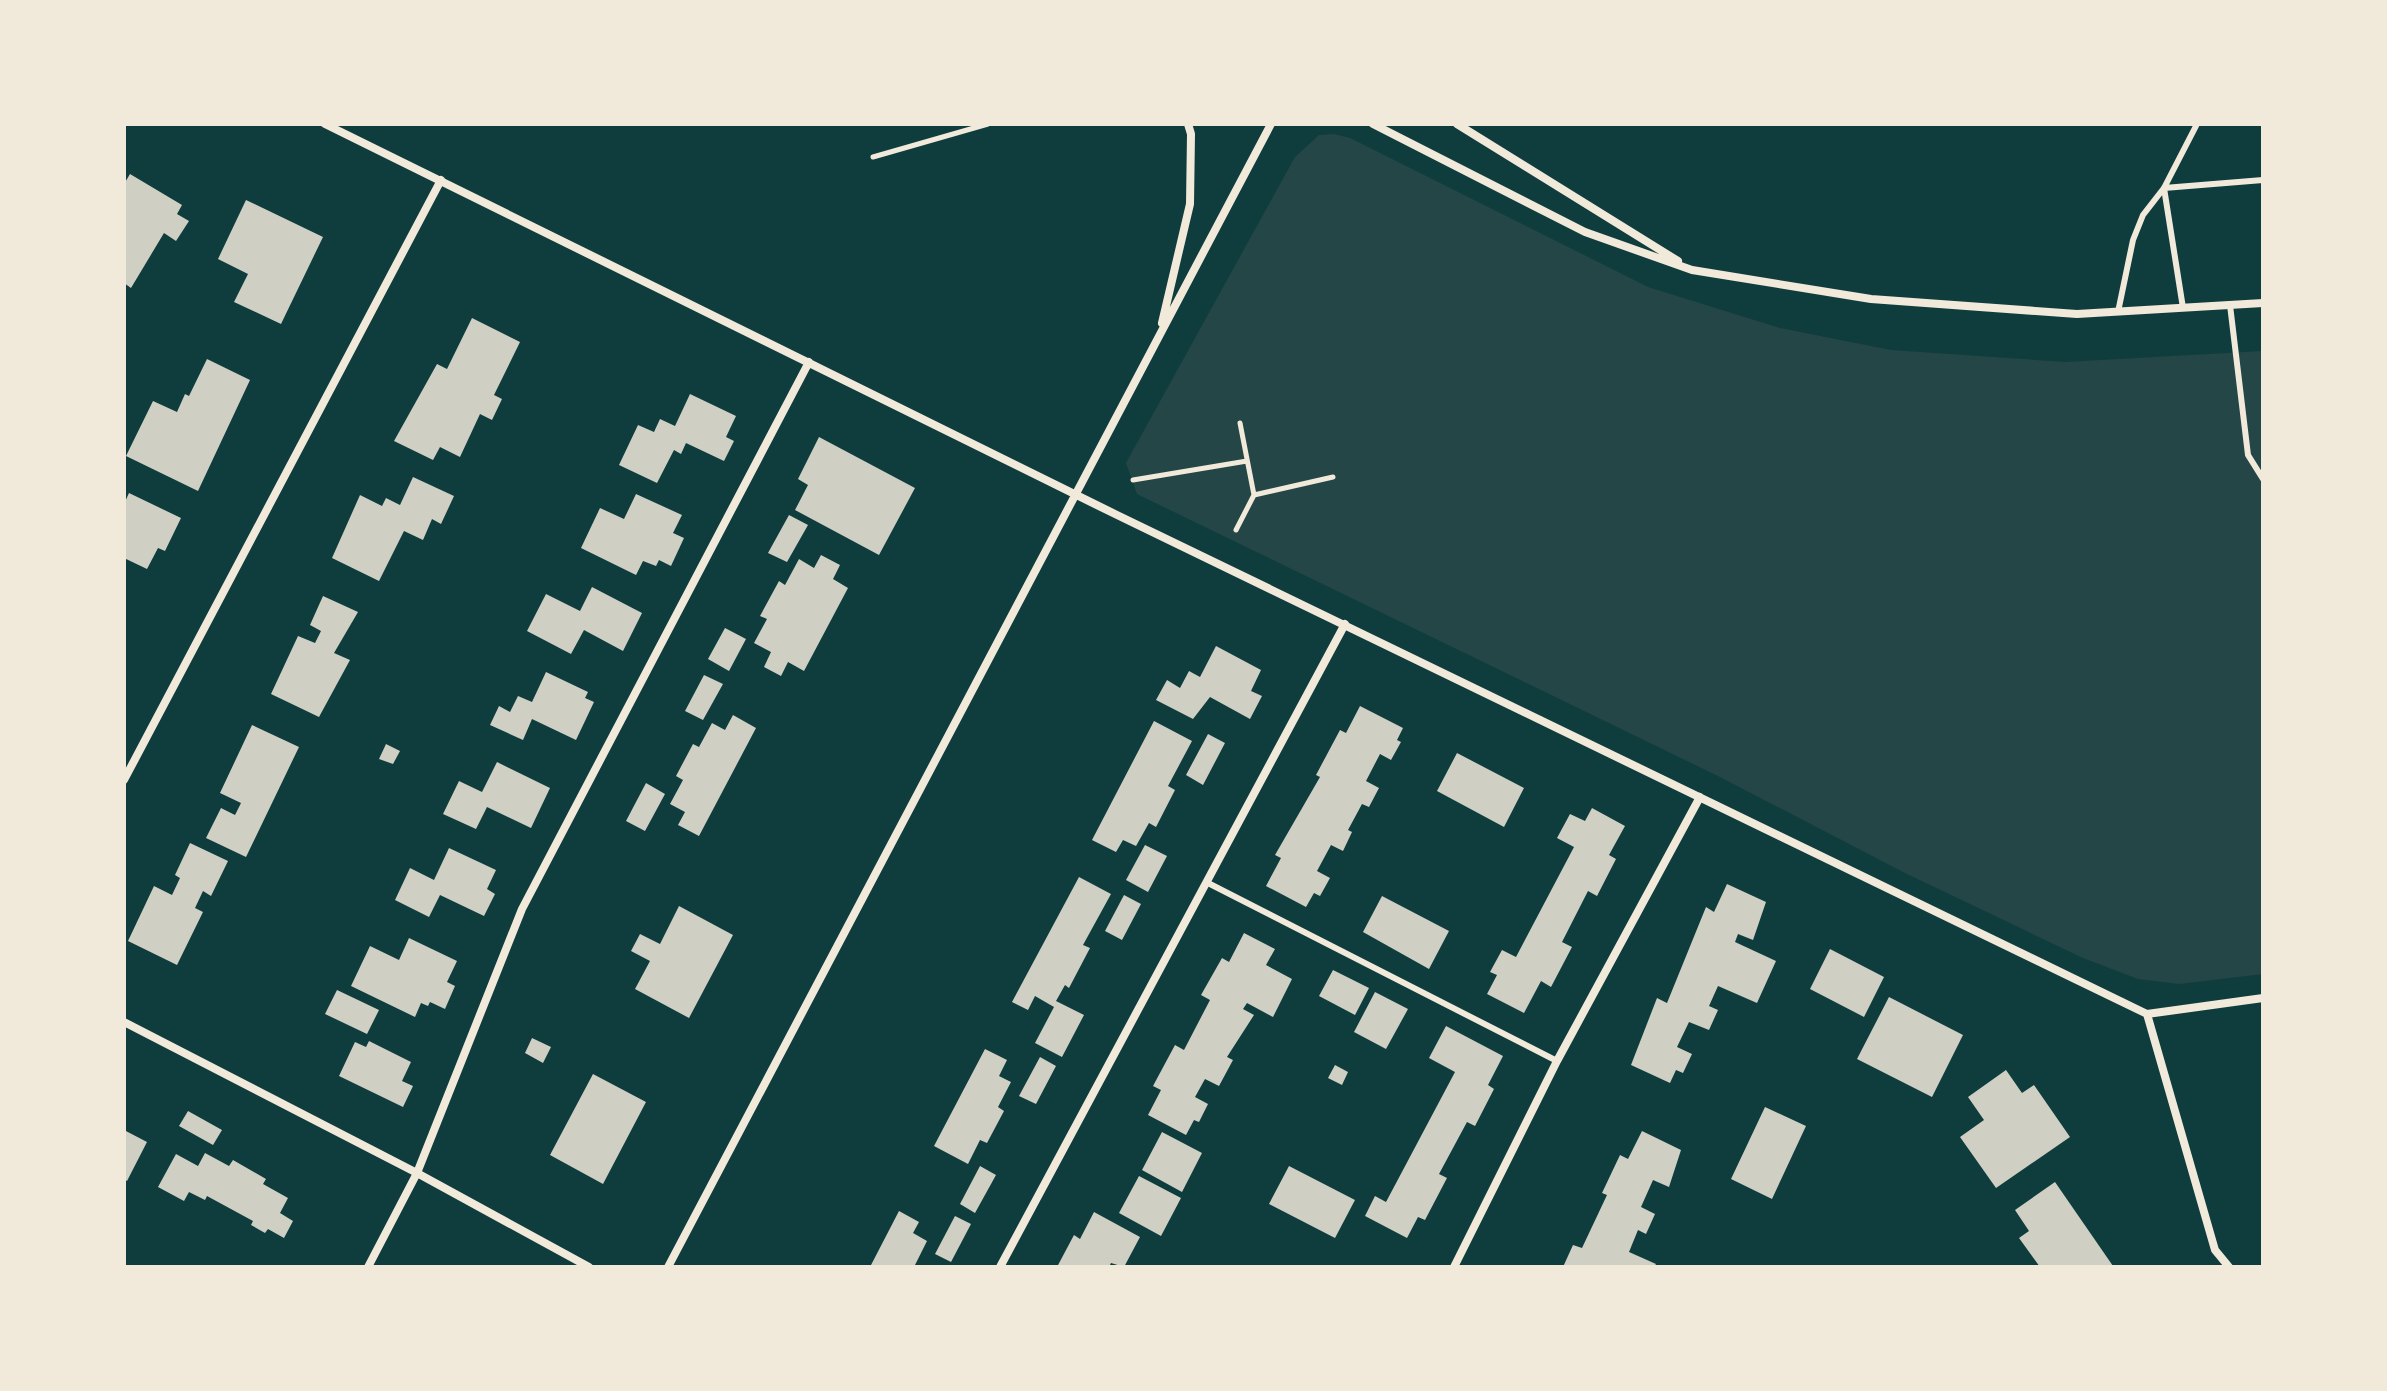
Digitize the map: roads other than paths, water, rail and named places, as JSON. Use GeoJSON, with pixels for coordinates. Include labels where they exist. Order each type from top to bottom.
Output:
{"type":"FeatureCollection","features":[{"type":"Feature","properties":{"kind":"street"},"geometry":{"type":"LineString","coordinates":[[325,124],[1076,495],[2147,1014],[2263,998]]}},
{"type":"Feature","properties":{"kind":"street"},"geometry":{"type":"LineString","coordinates":[[1158,338],[1190,204],[1191,134],[1188,124]]}},
{"type":"Feature","properties":{"kind":"street"},"geometry":{"type":"LineString","coordinates":[[668,1267],[1271,124]]}},
{"type":"Feature","properties":{"kind":"street"},"geometry":{"type":"LineString","coordinates":[[1373,124],[1585,232],[1692,270],[1871,299],[2077,314],[2263,303]]}},
{"type":"Feature","properties":{"kind":"street"},"geometry":{"type":"LineString","coordinates":[[1457,124],[1692,270]]}},
{"type":"Feature","properties":{"kind":"street"},"geometry":{"type":"LineString","coordinates":[[124,780],[441,180]]}},
{"type":"Feature","properties":{"kind":"street"},"geometry":{"type":"LineString","coordinates":[[368,1267],[417,1173],[522,909],[809,362]]}},
{"type":"Feature","properties":{"kind":"street"},"geometry":{"type":"LineString","coordinates":[[1000,1267],[1345,624]]}},
{"type":"Feature","properties":{"kind":"street"},"geometry":{"type":"LineString","coordinates":[[1454,1267],[1557,1061],[1700,797]]}},
{"type":"Feature","properties":{"kind":"street"},"geometry":{"type":"LineString","coordinates":[[2147,1014],[2215,1250],[2229,1267]]}},
{"type":"Feature","properties":{"kind":"street"},"geometry":{"type":"LineString","coordinates":[[124,1022],[417,1173],[589,1267]]}},
{"type":"Feature","properties":{"kind":"lane"},"geometry":{"type":"LineString","coordinates":[[2118,312],[2133,240],[2152,199],[2164,188],[2197,124]]}},
{"type":"Feature","properties":{"kind":"lane"},"geometry":{"type":"LineString","coordinates":[[2164,188],[2263,180]]}},
{"type":"Feature","properties":{"kind":"lane"},"geometry":{"type":"LineString","coordinates":[[2164,188],[2183,308]]}},
{"type":"Feature","properties":{"kind":"lane"},"geometry":{"type":"LineString","coordinates":[[2230,305],[2248,455],[2263,479]]}},
{"type":"Feature","properties":{"kind":"lane"},"geometry":{"type":"LineString","coordinates":[[1208,883],[1557,1061]]}}]}
